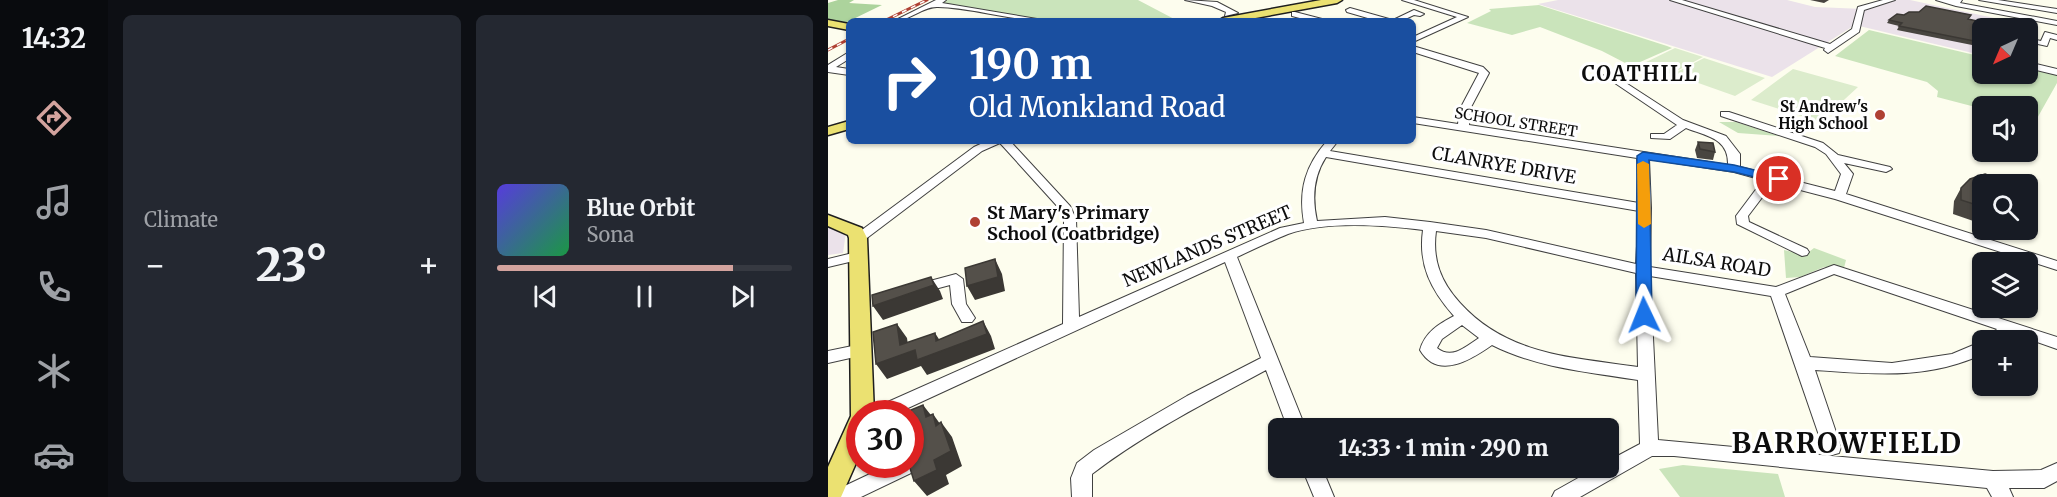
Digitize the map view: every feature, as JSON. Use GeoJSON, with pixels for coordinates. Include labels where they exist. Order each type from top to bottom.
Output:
{"type":"FeatureCollection","features":[{"type":"Feature","properties":{"kind":"main road"},"geometry":{"type":"LineString","coordinates":[[1228,18],[1322,0]]}},
{"type":"Feature","properties":{"kind":"main road"},"geometry":{"type":"LineString","coordinates":[[1226,17],[1336,0]]}},
{"type":"Feature","properties":{"kind":"main road"},"geometry":{"type":"LineString","coordinates":[[828,23],[846,26]]}},
{"type":"Feature","properties":{"kind":"main road"},"geometry":{"type":"LineString","coordinates":[[828,128],[846,123]]}},
{"type":"Feature","properties":{"kind":"main road"},"geometry":{"type":"LineString","coordinates":[[828,220],[856,232],[866,305],[862,350],[862,400]]}},
{"type":"Feature","properties":{"kind":"main road"},"geometry":{"type":"LineString","coordinates":[[828,496],[846,455]]}},
{"type":"Feature","properties":{"kind":"street"},"geometry":{"type":"LineString","coordinates":[[1189,0],[1214,4],[1234,13],[1226,17]]}},
{"type":"Feature","properties":{"kind":"street"},"geometry":{"type":"LineString","coordinates":[[1214,4],[1229,0]]}},
{"type":"Feature","properties":{"kind":"street"},"geometry":{"type":"LineString","coordinates":[[1406,0],[1464,17],[1416,39]]}},
{"type":"Feature","properties":{"kind":"street"},"geometry":{"type":"LineString","coordinates":[[1420,4],[1429,0]]}},
{"type":"Feature","properties":{"kind":"street"},"geometry":{"type":"LineString","coordinates":[[1674,0],[1829,48],[1856,30],[1861,9],[1891,0]]}},
{"type":"Feature","properties":{"kind":"street"},"geometry":{"type":"LineString","coordinates":[[1940,0],[2057,23]]}},
{"type":"Feature","properties":{"kind":"street"},"geometry":{"type":"LineString","coordinates":[[1983,0],[2057,12]]}},
{"type":"Feature","properties":{"kind":"street"},"geometry":{"type":"LineString","coordinates":[[904,18],[939,2],[1021,18]]}},
{"type":"Feature","properties":{"kind":"street"},"geometry":{"type":"LineString","coordinates":[[1350,10],[1376,18]]}},
{"type":"Feature","properties":{"kind":"street"},"geometry":{"type":"LineString","coordinates":[[1401,18],[1414,12],[1420,14]]}},
{"type":"Feature","properties":{"kind":"street"},"geometry":{"type":"LineString","coordinates":[[1295,14],[1309,18]]}},
{"type":"Feature","properties":{"kind":"street"},"geometry":{"type":"LineString","coordinates":[[2044,44],[2048,34],[2057,38]]}},
{"type":"Feature","properties":{"kind":"street"},"geometry":{"type":"LineString","coordinates":[[2038,42],[2057,46]]}},
{"type":"Feature","properties":{"kind":"street"},"geometry":{"type":"LineString","coordinates":[[1416,50],[1480,69],[1484,73],[1464,109],[1463,129]]}},
{"type":"Feature","properties":{"kind":"street"},"geometry":{"type":"LineString","coordinates":[[828,69],[846,56]]}},
{"type":"Feature","properties":{"kind":"street"},"geometry":{"type":"LineString","coordinates":[[828,60],[840,59]]}},
{"type":"Feature","properties":{"kind":"street"},"geometry":{"type":"LineString","coordinates":[[2038,67],[2057,72]]}},
{"type":"Feature","properties":{"kind":"street"},"geometry":{"type":"LineString","coordinates":[[828,69],[846,72]]}},
{"type":"Feature","properties":{"kind":"street"},"geometry":{"type":"LineString","coordinates":[[1609,75],[1683,125],[1722,138],[1734,154],[1734,169]]}},
{"type":"Feature","properties":{"kind":"street"},"geometry":{"type":"LineString","coordinates":[[1725,114],[1820,145],[1834,157],[1847,174],[1839,195]]}},
{"type":"Feature","properties":{"kind":"street","name":"SCHOOL STREET"},"geometry":{"type":"LineString","coordinates":[[1416,121],[1734,169],[1772,177],[1839,195],[2057,266]]}},
{"type":"Feature","properties":{"kind":"street"},"geometry":{"type":"LineString","coordinates":[[1664,139],[1683,125]]}},
{"type":"Feature","properties":{"kind":"street"},"geometry":{"type":"LineString","coordinates":[[828,263],[857,247],[978,149],[989,144]]}},
{"type":"Feature","properties":{"kind":"street"},"geometry":{"type":"LineString","coordinates":[[1007,144],[1064,206],[1070,219],[1071,327]]}},
{"type":"Feature","properties":{"kind":"street"},"geometry":{"type":"LineString","coordinates":[[1311,225],[1306,204],[1309,175],[1330,144]]}},
{"type":"Feature","properties":{"kind":"street","name":"CLANRYE DRIVE"},"geometry":{"type":"LineString","coordinates":[[1322,153],[1645,208]]}},
{"type":"Feature","properties":{"kind":"street"},"geometry":{"type":"LineString","coordinates":[[1734,154],[1749,155]]}},
{"type":"Feature","properties":{"kind":"street"},"geometry":{"type":"LineString","coordinates":[[1643,156],[1645,208],[1643,270],[1649,448]]}},
{"type":"Feature","properties":{"kind":"street"},"geometry":{"type":"LineString","coordinates":[[1834,157],[1886,169]]}},
{"type":"Feature","properties":{"kind":"street"},"geometry":{"type":"LineString","coordinates":[[1772,177],[1742,216],[1743,224],[1802,252]]}},
{"type":"Feature","properties":{"kind":"street","name":"NEWLANDS STREET"},"geometry":{"type":"LineString","coordinates":[[909,400],[1229,255],[1285,231],[1311,225],[1385,221],[1430,226],[1486,234],[1643,270]]}},
{"type":"Feature","properties":{"kind":"street"},"geometry":{"type":"LineString","coordinates":[[1430,226],[1427,243],[1428,266],[1441,290],[1462,318],[1490,338],[1547,360],[1648,375]]}},
{"type":"Feature","properties":{"kind":"street"},"geometry":{"type":"LineString","coordinates":[[1229,255],[1292,418]]}},
{"type":"Feature","properties":{"kind":"street","name":"AILSA ROAD"},"geometry":{"type":"LineString","coordinates":[[1643,270],[1777,292],[1834,269],[2057,343]]}},
{"type":"Feature","properties":{"kind":"street"},"geometry":{"type":"LineString","coordinates":[[906,292],[956,279],[959,303],[968,318]]}},
{"type":"Feature","properties":{"kind":"street"},"geometry":{"type":"LineString","coordinates":[[1777,292],[1832,447]]}},
{"type":"Feature","properties":{"kind":"street"},"geometry":{"type":"LineString","coordinates":[[1462,318],[1441,331],[1428,344],[1428,350],[1434,356],[1441,361],[1458,359],[1490,338]]}},
{"type":"Feature","properties":{"kind":"street"},"geometry":{"type":"LineString","coordinates":[[828,357],[862,350]]}},
{"type":"Feature","properties":{"kind":"street"},"geometry":{"type":"LineString","coordinates":[[1804,363],[1892,369],[1955,360],[1972,352]]}},
{"type":"Feature","properties":{"kind":"street"},"geometry":{"type":"LineString","coordinates":[[1082,497],[1081,478],[1084,469],[1101,456],[1193,401],[1269,361]]}},
{"type":"Feature","properties":{"kind":"street"},"geometry":{"type":"LineString","coordinates":[[1562,497],[1649,448],[1674,448],[1998,489],[2044,479],[2057,471]]}},
{"type":"Feature","properties":{"kind":"street"},"geometry":{"type":"LineString","coordinates":[[841,497],[881,478]]}},
{"type":"Feature","properties":{"kind":"street"},"geometry":{"type":"LineString","coordinates":[[1316,478],[1324,497]]}},
{"type":"Feature","properties":{"kind":"shaded area"},"geometry":{"type":"Polygon","coordinates":[[[1558,0],[1787,0],[1815,7],[1864,9],[1896,0],[1910,0],[1994,18],[1972,18],[1972,53],[1855,25],[1772,77],[1538,4],[1558,0]]]}},
{"type":"Feature","properties":{"kind":"shaded area"},"geometry":{"type":"Polygon","coordinates":[[[828,224],[846,232],[843,253],[828,255],[828,224]]]}},
{"type":"Feature","properties":{"kind":"green space"},"geometry":{"type":"Polygon","coordinates":[[[838,0],[854,0],[849,3],[882,5],[855,18],[846,18],[846,23],[843,24],[828,21],[828,3],[838,0]]]}},
{"type":"Feature","properties":{"kind":"green space"},"geometry":{"type":"Polygon","coordinates":[[[936,0],[1138,0],[1172,18],[1031,18],[926,5],[936,0]]]}},
{"type":"Feature","properties":{"kind":"green space"},"geometry":{"type":"Polygon","coordinates":[[[1539,5],[1672,48],[1631,66],[1602,51],[1540,27],[1512,35],[1467,23],[1491,11],[1489,9],[1539,5]]]}},
{"type":"Feature","properties":{"kind":"green space"},"geometry":{"type":"Polygon","coordinates":[[[1869,30],[1972,54],[1972,84],[2038,84],[2038,70],[2057,75],[2057,83],[2038,117],[2038,96],[1972,96],[1972,106],[1937,97],[1938,91],[1927,82],[1835,56],[1869,30]]]}},
{"type":"Feature","properties":{"kind":"green space"},"geometry":{"type":"Polygon","coordinates":[[[1675,48],[1703,57],[1671,74],[1642,64],[1675,48]]]}},
{"type":"Feature","properties":{"kind":"green space"},"geometry":{"type":"Polygon","coordinates":[[[1704,58],[1765,78],[1735,96],[1673,74],[1704,58]]]}},
{"type":"Feature","properties":{"kind":"green space"},"geometry":{"type":"Polygon","coordinates":[[[1793,69],[1858,87],[1820,122],[1751,100],[1793,69]]]}},
{"type":"Feature","properties":{"kind":"green space"},"geometry":{"type":"Polygon","coordinates":[[[1719,122],[1736,122],[1779,136],[1738,133],[1719,122]]]}},
{"type":"Feature","properties":{"kind":"green space"},"geometry":{"type":"Polygon","coordinates":[[[1814,248],[1846,260],[1844,268],[1824,267],[1800,277],[1786,278],[1784,250],[1805,255],[1814,248]]]}},
{"type":"Feature","properties":{"kind":"green space"},"geometry":{"type":"Polygon","coordinates":[[[1683,465],[1778,474],[1785,497],[1680,497],[1659,469],[1683,465]]]}},
{"type":"Feature","properties":{"kind":"building"},"geometry":{"type":"Polygon","coordinates":[[[1926,6],[1971,15],[1968,19],[1972,20],[1972,41],[1899,26],[1902,23],[1889,20],[1897,14],[1919,12],[1926,6]]]}},
{"type":"Feature","properties":{"kind":"building"},"geometry":{"type":"Polygon","coordinates":[[[1698,142],[1713,143],[1715,152],[1700,149],[1698,142]]]}},
{"type":"Feature","properties":{"kind":"building"},"geometry":{"type":"Polygon","coordinates":[[[1972,178],[1972,204],[1961,200],[1961,188],[1972,178]]]}},
{"type":"Feature","properties":{"kind":"building"},"geometry":{"type":"Polygon","coordinates":[[[995,259],[998,277],[967,286],[965,268],[995,259]]]}},
{"type":"Feature","properties":{"kind":"building"},"geometry":{"type":"Polygon","coordinates":[[[931,277],[934,285],[873,306],[872,295],[931,277]]]}},
{"type":"Feature","properties":{"kind":"building"},"geometry":{"type":"Polygon","coordinates":[[[983,321],[987,334],[917,360],[915,350],[876,364],[873,332],[897,324],[900,345],[935,333],[936,341],[983,321]]]}},
{"type":"Feature","properties":{"kind":"building"},"geometry":{"type":"Polygon","coordinates":[[[924,409],[926,417],[933,414],[936,426],[941,422],[951,451],[934,460],[937,470],[924,476],[924,409]]]}},
{"type":"Feature","properties":{"kind":"railway"},"geometry":{"type":"LineString","coordinates":[[890,18],[927,0]]}},
{"type":"Feature","properties":{"kind":"railway"},"geometry":{"type":"LineString","coordinates":[[828,50],[846,41]]}},
{"type":"Feature","properties":{"kind":"slow traffic"},"geometry":{"type":"LineString","coordinates":[[1643,164],[1644,224]]}},
{"type":"Feature","properties":{"kind":"place","name":"St Andrew's High School"},"geometry":{"type":"Point","coordinates":[1880,115]}},
{"type":"Feature","properties":{"kind":"place","name":"St Mary's Primary School (Coatbridge)"},"geometry":{"type":"Point","coordinates":[975,222]}},
{"type":"Feature","properties":{"kind":"district","name":"COATHILL"},"geometry":{"type":"Point","coordinates":[1640,73]}},
{"type":"Feature","properties":{"kind":"district","name":"BARROWFIELD"},"geometry":{"type":"Point","coordinates":[1847,443]}},
{"type":"Feature","properties":{"kind":"route"},"geometry":{"type":"LineString","coordinates":[[1644,315],[1643,156],[1734,169],[1779,179]]}}]}
